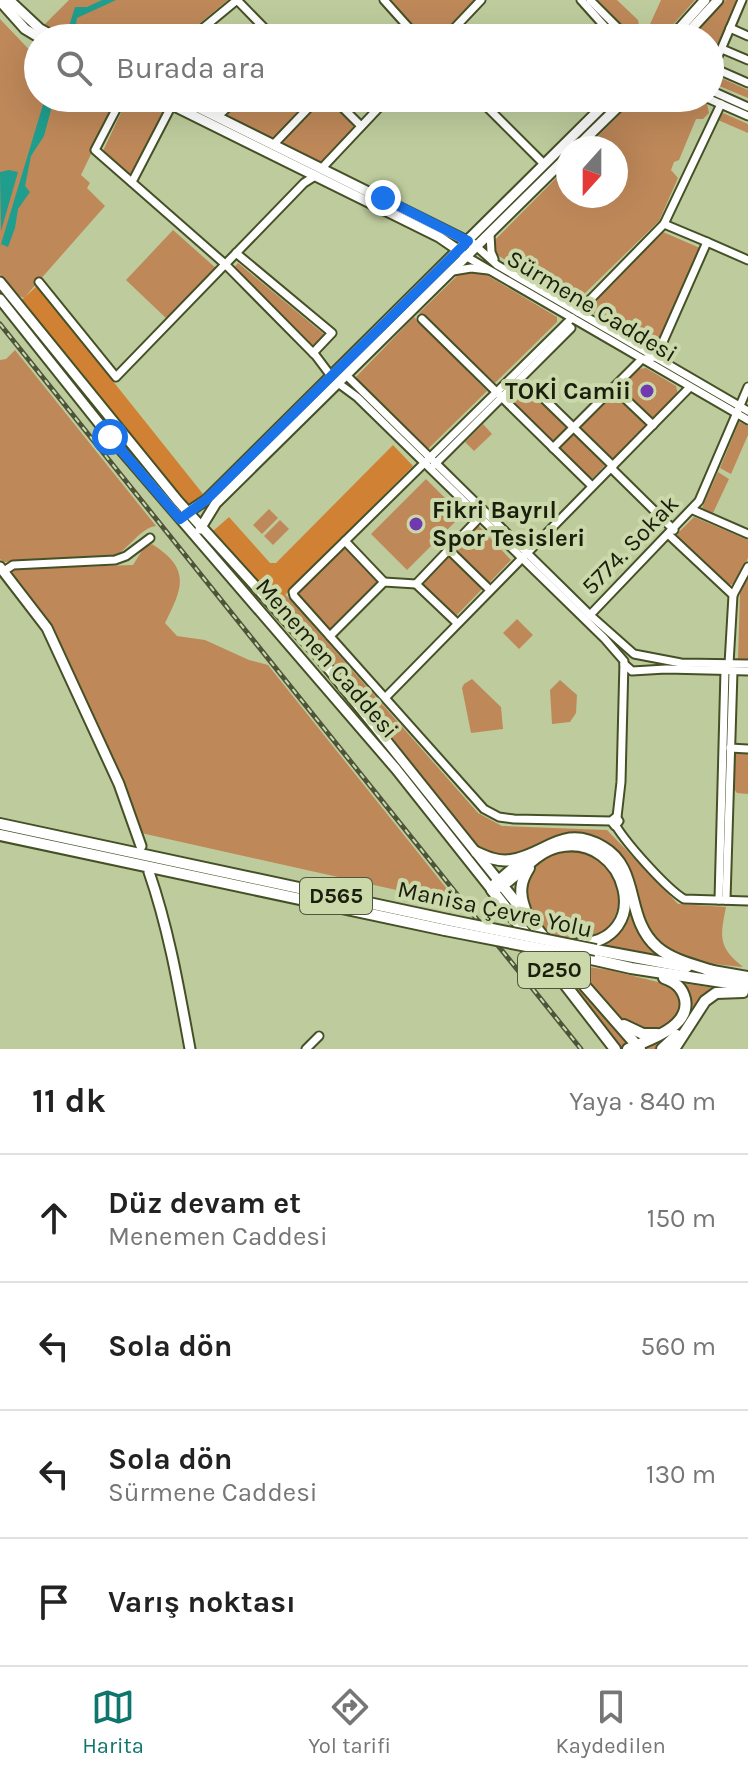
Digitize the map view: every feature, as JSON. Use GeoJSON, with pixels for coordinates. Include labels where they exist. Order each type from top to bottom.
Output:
{"type":"FeatureCollection","features":[{"type":"Feature","properties":{"kind":"highway","name":"Manisa Çevre Yolu"},"geometry":{"type":"LineString","coordinates":[[0,824],[631,968],[748,989]]}},
{"type":"Feature","properties":{"kind":"highway","name":"Manisa Çevre Yolu"},"geometry":{"type":"LineString","coordinates":[[0,835],[447,925],[748,977]]}},
{"type":"Feature","properties":{"kind":"highway"},"geometry":{"type":"LineString","coordinates":[[497,885],[530,858],[566,839],[589,841],[603,847],[622,866],[631,886],[638,921],[649,939],[671,956],[713,971]]}},
{"type":"Feature","properties":{"kind":"highway"},"geometry":{"type":"LineString","coordinates":[[476,852],[497,860],[511,860],[539,856],[558,847],[582,846],[608,860],[623,885],[621,920],[610,935],[593,943],[567,945]]}},
{"type":"Feature","properties":{"kind":"highway"},"geometry":{"type":"LineString","coordinates":[[530,858],[520,895],[533,924]]}},
{"type":"Feature","properties":{"kind":"highway","name":"Menemen Caddesi"},"geometry":{"type":"LineString","coordinates":[[497,885],[636,1048]]}},
{"type":"Feature","properties":{"kind":"highway","name":"Menemen Caddesi"},"geometry":{"type":"LineString","coordinates":[[497,885],[615,1049]]}},
{"type":"Feature","properties":{"kind":"highway"},"geometry":{"type":"LineString","coordinates":[[631,968],[670,980],[682,990],[686,1006],[677,1023],[636,1048]]}},
{"type":"Feature","properties":{"kind":"highway"},"geometry":{"type":"LineString","coordinates":[[662,1049],[716,993],[748,989]]}},
{"type":"Feature","properties":{"kind":"highway"},"geometry":{"type":"LineString","coordinates":[[609,1014],[635,1031],[659,1034]]}},
{"type":"Feature","properties":{"kind":"highway"},"geometry":{"type":"LineString","coordinates":[[674,1049],[689,1022]]}},
{"type":"Feature","properties":{"kind":"main road"},"geometry":{"type":"LineString","coordinates":[[9,0],[35,24]]}},
{"type":"Feature","properties":{"kind":"main road"},"geometry":{"type":"LineString","coordinates":[[684,24],[705,0]]}},
{"type":"Feature","properties":{"kind":"main road"},"geometry":{"type":"LineString","coordinates":[[696,24],[718,0]]}},
{"type":"Feature","properties":{"kind":"main road"},"geometry":{"type":"LineString","coordinates":[[0,1],[24,28]]}},
{"type":"Feature","properties":{"kind":"main road","name":"Sürmene Caddesi"},"geometry":{"type":"LineString","coordinates":[[198,112],[442,234],[472,244]]}},
{"type":"Feature","properties":{"kind":"main road"},"geometry":{"type":"LineString","coordinates":[[180,519],[206,500],[343,372],[463,254],[479,230],[597,112]]}},
{"type":"Feature","properties":{"kind":"main road"},"geometry":{"type":"LineString","coordinates":[[588,136],[613,112]]}},
{"type":"Feature","properties":{"kind":"main road","name":"Sürmene Caddesi"},"geometry":{"type":"LineString","coordinates":[[214,120],[273,145],[318,172]]}},
{"type":"Feature","properties":{"kind":"main road"},"geometry":{"type":"LineString","coordinates":[[472,244],[490,234],[556,168]]}},
{"type":"Feature","properties":{"kind":"main road"},"geometry":{"type":"LineString","coordinates":[[447,269],[442,234],[479,230]]}},
{"type":"Feature","properties":{"kind":"main road","name":"Sürmene Caddesi"},"geometry":{"type":"LineString","coordinates":[[442,234],[463,254]]}},
{"type":"Feature","properties":{"kind":"main road","name":"Menemen Caddesi"},"geometry":{"type":"LineString","coordinates":[[0,282],[188,511],[316,653],[476,852],[497,885]]}},
{"type":"Feature","properties":{"kind":"main road","name":"Menemen Caddesi"},"geometry":{"type":"LineString","coordinates":[[0,299],[110,437],[497,885]]}},
{"type":"Feature","properties":{"kind":"main road"},"geometry":{"type":"LineString","coordinates":[[194,534],[203,527],[211,507],[335,379]]}},
{"type":"Feature","properties":{"kind":"main road"},"geometry":{"type":"LineString","coordinates":[[2,569],[47,628],[119,784],[141,846]]}},
{"type":"Feature","properties":{"kind":"main road"},"geometry":{"type":"LineString","coordinates":[[149,872],[173,956],[190,1049]]}},
{"type":"Feature","properties":{"kind":"street"},"geometry":{"type":"LineString","coordinates":[[208,24],[237,0],[260,24]]}},
{"type":"Feature","properties":{"kind":"street"},"geometry":{"type":"LineString","coordinates":[[384,0],[405,24]]}},
{"type":"Feature","properties":{"kind":"street"},"geometry":{"type":"LineString","coordinates":[[458,24],[481,0]]}},
{"type":"Feature","properties":{"kind":"street"},"geometry":{"type":"LineString","coordinates":[[581,0],[602,24]]}},
{"type":"Feature","properties":{"kind":"street"},"geometry":{"type":"LineString","coordinates":[[590,0],[614,24]]}},
{"type":"Feature","properties":{"kind":"street"},"geometry":{"type":"LineString","coordinates":[[724,44],[740,4],[748,12]]}},
{"type":"Feature","properties":{"kind":"street"},"geometry":{"type":"LineString","coordinates":[[730,28],[748,36]]}},
{"type":"Feature","properties":{"kind":"street"},"geometry":{"type":"LineString","coordinates":[[724,50],[748,60]]}},
{"type":"Feature","properties":{"kind":"street"},"geometry":{"type":"LineString","coordinates":[[724,72],[748,83]]}},
{"type":"Feature","properties":{"kind":"street"},"geometry":{"type":"LineString","coordinates":[[724,96],[748,107]]}},
{"type":"Feature","properties":{"kind":"street"},"geometry":{"type":"LineString","coordinates":[[724,105],[748,116]]}},
{"type":"Feature","properties":{"kind":"street"},"geometry":{"type":"LineString","coordinates":[[115,112],[95,150],[225,264],[335,379],[429,463],[604,638],[629,671],[729,669],[748,664]]}},
{"type":"Feature","properties":{"kind":"street"},"geometry":{"type":"LineString","coordinates":[[132,182],[169,112]]}},
{"type":"Feature","properties":{"kind":"street"},"geometry":{"type":"LineString","coordinates":[[214,120],[223,112]]}},
{"type":"Feature","properties":{"kind":"street"},"geometry":{"type":"LineString","coordinates":[[273,145],[305,112]]}},
{"type":"Feature","properties":{"kind":"street"},"geometry":{"type":"LineString","coordinates":[[347,112],[361,126]]}},
{"type":"Feature","properties":{"kind":"street"},"geometry":{"type":"LineString","coordinates":[[39,282],[116,377],[374,112]]}},
{"type":"Feature","properties":{"kind":"street"},"geometry":{"type":"LineString","coordinates":[[492,112],[544,164]]}},
{"type":"Feature","properties":{"kind":"street"},"geometry":{"type":"LineString","coordinates":[[615,821],[514,819],[492,814],[463,786],[293,592],[571,328],[572,318],[664,224],[717,112]]}},
{"type":"Feature","properties":{"kind":"street"},"geometry":{"type":"LineString","coordinates":[[664,224],[748,260]]}},
{"type":"Feature","properties":{"kind":"street"},"geometry":{"type":"LineString","coordinates":[[447,269],[494,267],[490,234]]}},
{"type":"Feature","properties":{"kind":"street"},"geometry":{"type":"LineString","coordinates":[[553,448],[641,360],[658,353],[707,242]]}},
{"type":"Feature","properties":{"kind":"street","name":"Sürmene Caddesi"},"geometry":{"type":"LineString","coordinates":[[472,244],[494,267]]}},
{"type":"Feature","properties":{"kind":"street"},"geometry":{"type":"LineString","coordinates":[[236,253],[332,333],[313,353]]}},
{"type":"Feature","properties":{"kind":"street","name":"Sürmene Caddesi"},"geometry":{"type":"LineString","coordinates":[[463,254],[494,267],[572,318],[690,387],[738,411],[748,411]]}},
{"type":"Feature","properties":{"kind":"street","name":"Sürmene Caddesi"},"geometry":{"type":"LineString","coordinates":[[572,318],[654,357],[748,420]]}},
{"type":"Feature","properties":{"kind":"street"},"geometry":{"type":"LineString","coordinates":[[422,319],[592,486]]}},
{"type":"Feature","properties":{"kind":"street"},"geometry":{"type":"LineString","coordinates":[[343,372],[480,517],[635,655],[641,662],[624,691]]}},
{"type":"Feature","properties":{"kind":"street"},"geometry":{"type":"LineString","coordinates":[[386,697],[690,387]]}},
{"type":"Feature","properties":{"kind":"street","name":"5774. Sokak"},"geometry":{"type":"LineString","coordinates":[[590,615],[693,510],[704,493],[748,387]]}},
{"type":"Feature","properties":{"kind":"street"},"geometry":{"type":"LineString","coordinates":[[533,388],[733,595]]}},
{"type":"Feature","properties":{"kind":"street"},"geometry":{"type":"LineString","coordinates":[[614,388],[653,425]]}},
{"type":"Feature","properties":{"kind":"street"},"geometry":{"type":"LineString","coordinates":[[693,510],[748,534]]}},
{"type":"Feature","properties":{"kind":"street"},"geometry":{"type":"LineString","coordinates":[[416,584],[480,517]]}},
{"type":"Feature","properties":{"kind":"street"},"geometry":{"type":"LineString","coordinates":[[2,569],[13,565],[115,560],[126,556],[150,538]]}},
{"type":"Feature","properties":{"kind":"street"},"geometry":{"type":"LineString","coordinates":[[345,541],[384,582],[416,584],[457,623]]}},
{"type":"Feature","properties":{"kind":"street"},"geometry":{"type":"LineString","coordinates":[[449,550],[490,590]]}},
{"type":"Feature","properties":{"kind":"street"},"geometry":{"type":"LineString","coordinates":[[722,900],[733,595],[748,567]]}},
{"type":"Feature","properties":{"kind":"street"},"geometry":{"type":"LineString","coordinates":[[330,636],[384,582]]}},
{"type":"Feature","properties":{"kind":"street"},"geometry":{"type":"LineString","coordinates":[[748,671],[626,656],[621,779],[615,821],[676,894],[684,899],[748,901]]}},
{"type":"Feature","properties":{"kind":"street"},"geometry":{"type":"LineString","coordinates":[[722,900],[730,748],[729,669]]}},
{"type":"Feature","properties":{"kind":"street"},"geometry":{"type":"LineString","coordinates":[[730,748],[748,749]]}},
{"type":"Feature","properties":{"kind":"street"},"geometry":{"type":"LineString","coordinates":[[306,1049],[319,1036]]}},
{"type":"Feature","properties":{"kind":"shaded area"},"geometry":{"type":"Polygon","coordinates":[[[69,0],[228,0],[199,24],[45,24],[69,0]]]}},
{"type":"Feature","properties":{"kind":"shaded area"},"geometry":{"type":"Polygon","coordinates":[[[389,0],[474,0],[451,24],[411,24],[389,0]]]}},
{"type":"Feature","properties":{"kind":"shaded area"},"geometry":{"type":"Polygon","coordinates":[[[595,0],[617,0],[639,24],[618,24],[595,0]]]}},
{"type":"Feature","properties":{"kind":"shaded area"},"geometry":{"type":"Polygon","coordinates":[[[661,0],[695,0],[674,24],[650,24],[661,0]]]}},
{"type":"Feature","properties":{"kind":"shaded area"},"geometry":{"type":"Polygon","coordinates":[[[726,0],[738,0],[724,33],[724,24],[705,24],[726,0]]]}},
{"type":"Feature","properties":{"kind":"shaded area"},"geometry":{"type":"Polygon","coordinates":[[[0,19],[24,44],[24,112],[111,112],[81,175],[90,183],[87,188],[105,206],[24,298],[17,295],[0,274],[0,19]]]}},
{"type":"Feature","properties":{"kind":"shaded area"},"geometry":{"type":"Polygon","coordinates":[[[724,79],[748,90],[748,98],[724,88],[724,79]]]}},
{"type":"Feature","properties":{"kind":"shaded area"},"geometry":{"type":"Polygon","coordinates":[[[121,112],[164,112],[131,178],[102,153],[121,112]]]}},
{"type":"Feature","properties":{"kind":"shaded area"},"geometry":{"type":"Polygon","coordinates":[[[230,112],[303,112],[275,141],[224,118],[230,112]]]}},
{"type":"Feature","properties":{"kind":"shaded area"},"geometry":{"type":"Polygon","coordinates":[[[310,112],[341,112],[354,127],[319,164],[278,145],[310,112]]]}},
{"type":"Feature","properties":{"kind":"shaded area"},"geometry":{"type":"Polygon","coordinates":[[[622,112],[709,112],[703,119],[696,119],[679,160],[674,162],[671,170],[678,178],[659,221],[579,299],[574,300],[497,255],[493,242],[556,178],[556,208],[628,208],[628,136],[598,136],[622,112]]]}},
{"type":"Feature","properties":{"kind":"shaded area"},"geometry":{"type":"Polygon","coordinates":[[[723,113],[748,124],[748,133],[718,120],[723,113]]]}},
{"type":"Feature","properties":{"kind":"shaded area"},"geometry":{"type":"Polygon","coordinates":[[[173,230],[218,270],[168,320],[126,280],[173,230]]]}},
{"type":"Feature","properties":{"kind":"shaded area"},"geometry":{"type":"Polygon","coordinates":[[[663,232],[700,248],[659,342],[650,346],[591,312],[590,306],[663,232]]]}},
{"type":"Feature","properties":{"kind":"shaded area"},"geometry":{"type":"Polygon","coordinates":[[[238,263],[326,336],[313,350],[233,269],[238,263]]]}},
{"type":"Feature","properties":{"kind":"shaded area"},"geometry":{"type":"Polygon","coordinates":[[[470,272],[485,274],[557,317],[557,322],[495,383],[419,313],[458,275],[470,272]]]}},
{"type":"Feature","properties":{"kind":"shaded area"},"geometry":{"type":"Polygon","coordinates":[[[37,286],[203,494],[191,503],[184,503],[17,304],[37,286]]]}},
{"type":"Feature","properties":{"kind":"shaded area"},"geometry":{"type":"Polygon","coordinates":[[[414,317],[487,391],[427,450],[356,377],[414,317]]]}},
{"type":"Feature","properties":{"kind":"shaded area"},"geometry":{"type":"Polygon","coordinates":[[[15,350],[156,526],[113,557],[3,562],[0,559],[0,360],[6,359],[15,350]]]}},
{"type":"Feature","properties":{"kind":"shaded area"},"geometry":{"type":"Polygon","coordinates":[[[646,368],[676,386],[678,394],[655,419],[649,419],[620,388],[639,369],[646,368]]]}},
{"type":"Feature","properties":{"kind":"shaded area"},"geometry":{"type":"Polygon","coordinates":[[[528,389],[569,427],[552,444],[513,404],[528,389]]]}},
{"type":"Feature","properties":{"kind":"shaded area"},"geometry":{"type":"Polygon","coordinates":[[[613,394],[648,426],[616,459],[608,459],[579,429],[613,394]]]}},
{"type":"Feature","properties":{"kind":"shaded area"},"geometry":{"type":"Polygon","coordinates":[[[739,422],[748,426],[748,435],[731,474],[720,468],[739,422]]]}},
{"type":"Feature","properties":{"kind":"shaded area"},"geometry":{"type":"Polygon","coordinates":[[[483,424],[492,434],[474,451],[465,442],[483,424]]]}},
{"type":"Feature","properties":{"kind":"shaded area"},"geometry":{"type":"Polygon","coordinates":[[[574,433],[606,464],[591,480],[557,450],[574,433]]]}},
{"type":"Feature","properties":{"kind":"shaded area"},"geometry":{"type":"Polygon","coordinates":[[[393,445],[413,466],[276,604],[212,532],[229,517],[270,563],[276,563],[393,445]]]}},
{"type":"Feature","properties":{"kind":"shaded area"},"geometry":{"type":"Polygon","coordinates":[[[718,472],[729,479],[713,513],[702,508],[718,472]]]}},
{"type":"Feature","properties":{"kind":"shaded area","name":"Fikri Bayrıl Spor Tesisleri"},"geometry":{"type":"Polygon","coordinates":[[[426,479],[462,515],[407,570],[371,534],[426,479]]]}},
{"type":"Feature","properties":{"kind":"shaded area"},"geometry":{"type":"Polygon","coordinates":[[[269,509],[278,518],[262,534],[253,525],[269,509]]]}},
{"type":"Feature","properties":{"kind":"shaded area"},"geometry":{"type":"Polygon","coordinates":[[[694,517],[748,540],[748,558],[737,584],[725,585],[678,540],[677,534],[694,517]]]}},
{"type":"Feature","properties":{"kind":"shaded area"},"geometry":{"type":"Polygon","coordinates":[[[280,520],[289,529],[273,545],[264,536],[280,520]]]}},
{"type":"Feature","properties":{"kind":"shaded area"},"geometry":{"type":"Polygon","coordinates":[[[478,525],[511,560],[488,584],[454,550],[478,525]]]}},
{"type":"Feature","properties":{"kind":"shaded area"},"geometry":{"type":"Polygon","coordinates":[[[152,544],[173,562],[180,579],[176,599],[165,623],[177,636],[205,640],[268,665],[459,904],[141,833],[126,790],[55,632],[12,573],[14,569],[133,565],[143,549],[152,544]]]}},
{"type":"Feature","properties":{"kind":"shaded area"},"geometry":{"type":"Polygon","coordinates":[[[344,546],[378,584],[330,630],[297,591],[344,546]]]}},
{"type":"Feature","properties":{"kind":"shaded area"},"geometry":{"type":"Polygon","coordinates":[[[449,555],[482,589],[455,617],[421,583],[449,555]]]}},
{"type":"Feature","properties":{"kind":"shaded area"},"geometry":{"type":"Polygon","coordinates":[[[748,574],[748,660],[738,660],[740,592],[748,574]]]}},
{"type":"Feature","properties":{"kind":"shaded area"},"geometry":{"type":"Polygon","coordinates":[[[285,594],[478,813],[502,826],[607,830],[678,904],[726,907],[723,941],[729,953],[743,967],[690,959],[666,948],[655,940],[644,923],[631,875],[561,836],[508,856],[497,856],[473,842],[379,723],[276,604],[285,594]]]}},
{"type":"Feature","properties":{"kind":"shaded area"},"geometry":{"type":"Polygon","coordinates":[[[517,619],[533,635],[519,649],[503,633],[517,619]]]}},
{"type":"Feature","properties":{"kind":"shaded area"},"geometry":{"type":"Polygon","coordinates":[[[472,679],[501,707],[503,729],[471,733],[462,688],[472,679]]]}},
{"type":"Feature","properties":{"kind":"shaded area"},"geometry":{"type":"Polygon","coordinates":[[[560,680],[577,695],[576,713],[570,722],[552,724],[550,690],[560,680]]]}},
{"type":"Feature","properties":{"kind":"shaded area"},"geometry":{"type":"Polygon","coordinates":[[[735,752],[748,752],[748,794],[737,793],[734,789],[735,752]]]}},
{"type":"Feature","properties":{"kind":"shaded area"},"geometry":{"type":"Polygon","coordinates":[[[551,849],[596,852],[623,885],[615,915],[603,932],[582,938],[551,935],[529,907],[521,883],[526,872],[551,849]]]}},
{"type":"Feature","properties":{"kind":"shaded area"},"geometry":{"type":"Polygon","coordinates":[[[627,903],[630,903],[643,935],[668,960],[598,947],[618,929],[627,903]]]}},
{"type":"Feature","properties":{"kind":"shaded area"},"geometry":{"type":"Polygon","coordinates":[[[556,957],[575,983],[630,1043],[625,1049],[621,1049],[553,959],[556,957]]]}},
{"type":"Feature","properties":{"kind":"shaded area"},"geometry":{"type":"Polygon","coordinates":[[[574,965],[670,985],[679,994],[682,1003],[680,1012],[674,1020],[654,1030],[630,1026],[607,1006],[574,965]]]}},
{"type":"Feature","properties":{"kind":"shaded area"},"geometry":{"type":"Polygon","coordinates":[[[680,983],[715,988],[703,996],[655,1049],[647,1049],[645,1047],[687,1012],[680,983]]]}},
{"type":"Feature","properties":{"kind":"water"},"geometry":{"type":"Polygon","coordinates":[[[102,0],[116,0],[77,18],[76,24],[70,24],[75,7],[87,7],[102,0]]]}},
{"type":"Feature","properties":{"kind":"water"},"geometry":{"type":"Polygon","coordinates":[[[41,112],[50,112],[44,136],[31,156],[25,186],[30,192],[18,209],[8,247],[1,244],[41,112]]]}},
{"type":"Feature","properties":{"kind":"water"},"geometry":{"type":"Polygon","coordinates":[[[0,172],[18,172],[1,231],[0,172]]]}},
{"type":"Feature","properties":{"kind":"railway"},"geometry":{"type":"LineString","coordinates":[[0,324],[581,1049]]}},
{"type":"Feature","properties":{"kind":"place","name":"TOKİ Camii"},"geometry":{"type":"Point","coordinates":[647,391]}},
{"type":"Feature","properties":{"kind":"place","name":"Fikri Bayrıl Spor Tesisleri"},"geometry":{"type":"Point","coordinates":[416,524]}},
{"type":"Feature","properties":{"kind":"route"},"geometry":{"type":"LineString","coordinates":[[110,437],[180,519],[206,500],[468,241],[383,198]]}}]}
